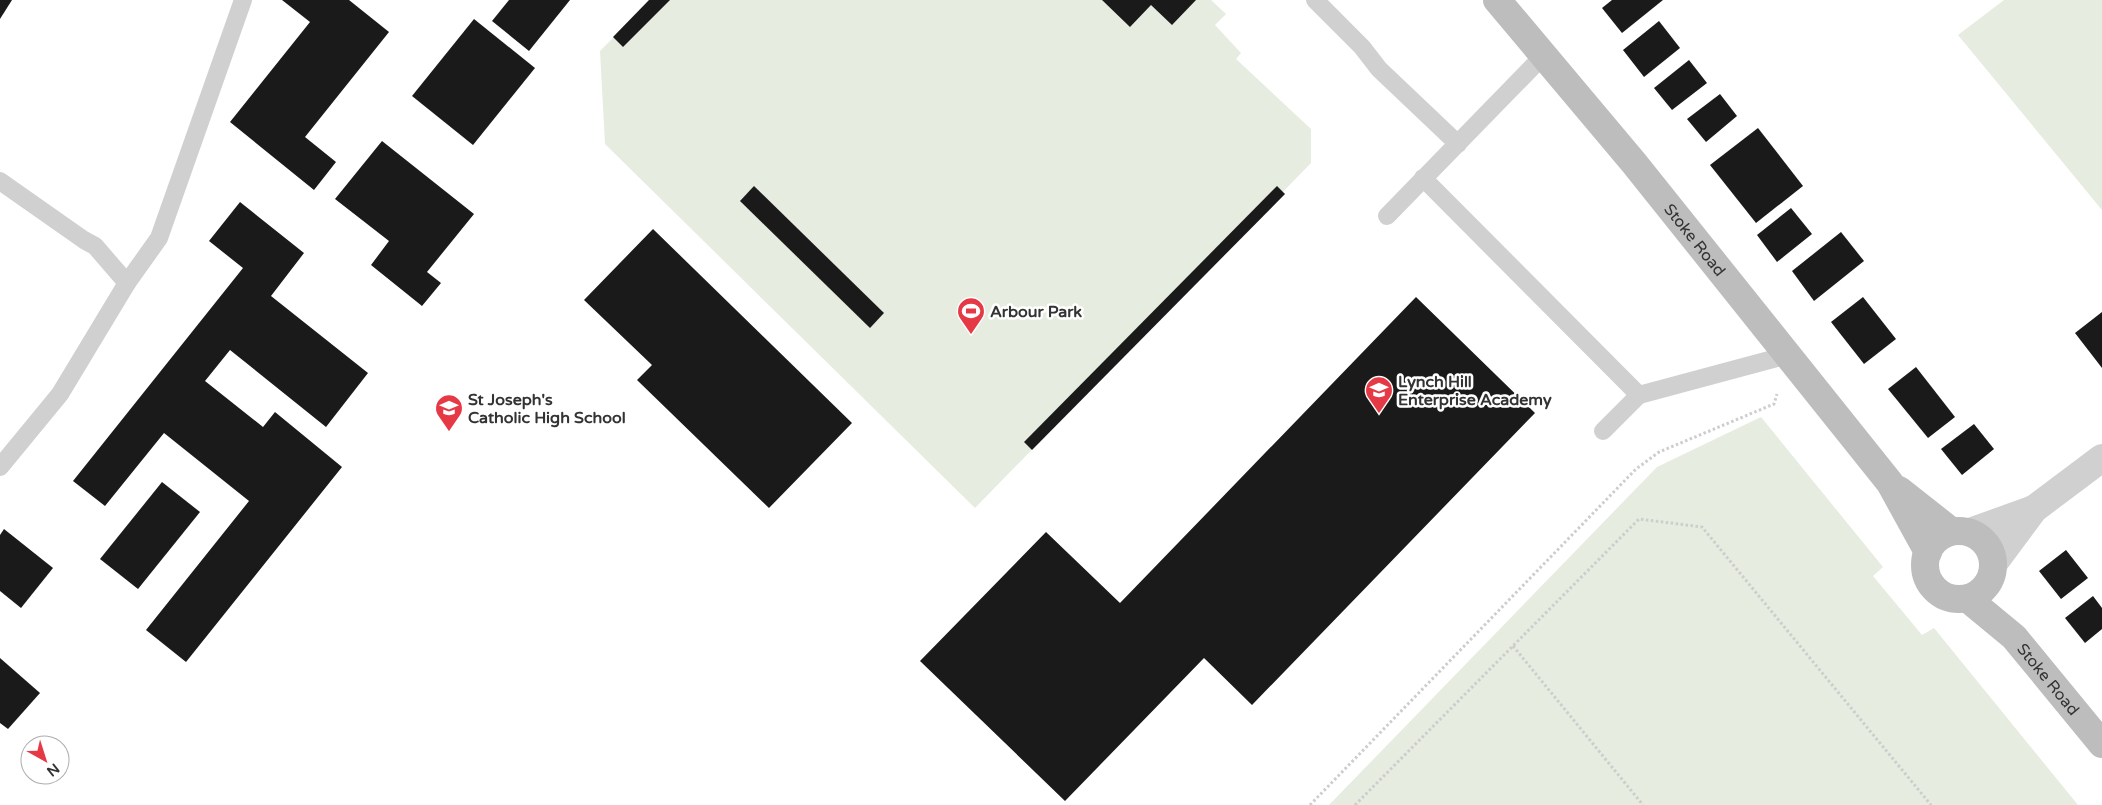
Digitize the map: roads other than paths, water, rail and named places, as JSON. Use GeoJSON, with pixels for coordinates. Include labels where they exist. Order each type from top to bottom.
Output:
{"type":"FeatureCollection","features":[{"type":"Feature","properties":{"kind":"main road","name":"Stoke Road"},"geometry":{"type":"LineString","coordinates":[[1497,0],[1634,164],[1890,483],[1928,552]]}},
{"type":"Feature","properties":{"kind":"main road","name":"Stoke Road"},"geometry":{"type":"LineString","coordinates":[[1890,483],[1960,532]]}},
{"type":"Feature","properties":{"kind":"main road"},"geometry":{"type":"LineString","coordinates":[[1960,532],[1979,536],[1992,553],[1993,569],[1983,590],[1968,599],[1957,600],[1946,597],[1930,583],[1926,573],[1925,562],[1928,552],[1933,542],[1941,535],[1960,532]]}},
{"type":"Feature","properties":{"kind":"main road","name":"Stoke Road"},"geometry":{"type":"LineString","coordinates":[[1993,569],[2014,637]]}},
{"type":"Feature","properties":{"kind":"main road","name":"Stoke Road"},"geometry":{"type":"LineString","coordinates":[[1968,599],[2014,637],[2102,744]]}},
{"type":"Feature","properties":{"kind":"street"},"geometry":{"type":"LineString","coordinates":[[1993,569],[2034,509],[2102,458]]}},
{"type":"Feature","properties":{"kind":"street"},"geometry":{"type":"LineString","coordinates":[[1960,532],[2034,509]]}},
{"type":"Feature","properties":{"kind":"lane"},"geometry":{"type":"LineString","coordinates":[[0,467],[60,394],[127,283],[159,238],[243,0]]}},
{"type":"Feature","properties":{"kind":"lane"},"geometry":{"type":"LineString","coordinates":[[1315,0],[1362,47],[1379,69],[1458,144]]}},
{"type":"Feature","properties":{"kind":"lane"},"geometry":{"type":"LineString","coordinates":[[1387,216],[1543,56]]}},
{"type":"Feature","properties":{"kind":"lane"},"geometry":{"type":"LineString","coordinates":[[1423,178],[1639,394]]}},
{"type":"Feature","properties":{"kind":"lane"},"geometry":{"type":"LineString","coordinates":[[0,182],[84,240],[96,246],[127,283]]}},
{"type":"Feature","properties":{"kind":"lane"},"geometry":{"type":"LineString","coordinates":[[1602,431],[1639,394],[1788,355]]}},
{"type":"Feature","properties":{"kind":"place","name":"Arbour Park"},"geometry":{"type":"Point","coordinates":[971,335]}},
{"type":"Feature","properties":{"kind":"place","name":"Lynch Hill Enterprise Academy"},"geometry":{"type":"Point","coordinates":[1379,414]}},
{"type":"Feature","properties":{"kind":"place","name":"St Joseph's Catholic High School"},"geometry":{"type":"Point","coordinates":[449,432]}}]}
